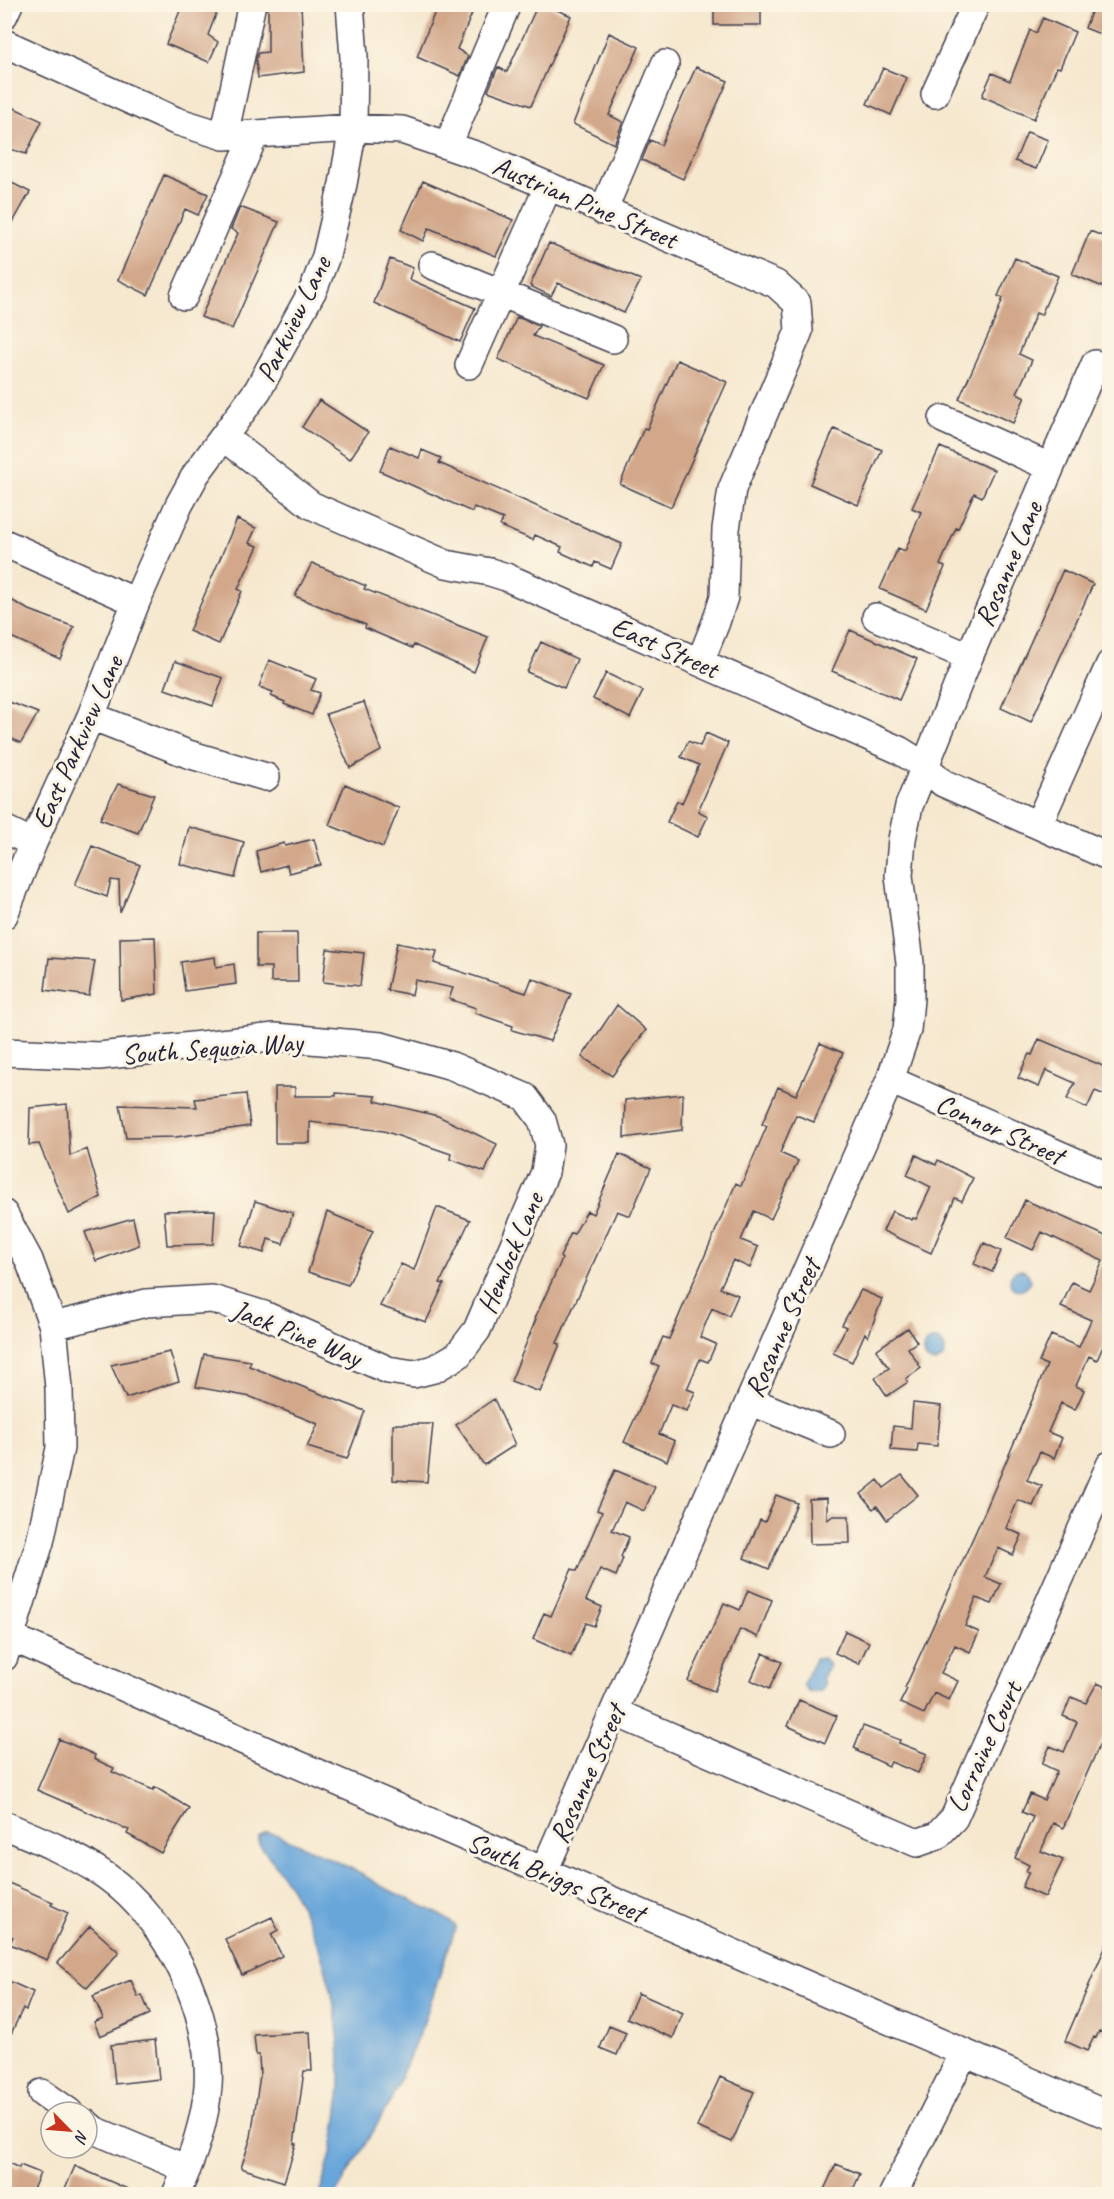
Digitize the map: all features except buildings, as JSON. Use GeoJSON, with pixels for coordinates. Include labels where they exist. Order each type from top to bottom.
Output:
{"type":"FeatureCollection","features":[{"type":"Feature","properties":{"kind":"street"},"geometry":{"type":"LineString","coordinates":[[4,15],[9,4]]}},
{"type":"Feature","properties":{"kind":"street","name":"Parkview Lane"},"geometry":{"type":"LineString","coordinates":[[136,602],[179,505],[196,474],[258,390],[314,288],[326,256],[343,184],[352,128],[354,57],[350,4]]}},
{"type":"Feature","properties":{"kind":"street"},"geometry":{"type":"LineString","coordinates":[[448,145],[507,4]]}},
{"type":"Feature","properties":{"kind":"street"},"geometry":{"type":"LineString","coordinates":[[935,94],[976,4]]}},
{"type":"Feature","properties":{"kind":"street"},"geometry":{"type":"LineString","coordinates":[[224,136],[251,8]]}},
{"type":"Feature","properties":{"kind":"street","name":"Austrian Pine Street"},"geometry":{"type":"LineString","coordinates":[[4,43],[176,121],[224,136],[352,128],[402,130],[448,145],[776,284],[797,303],[800,331],[732,489],[726,529],[724,597],[717,622],[700,662]]}},
{"type":"Feature","properties":{"kind":"street"},"geometry":{"type":"LineString","coordinates":[[603,211],[666,64]]}},
{"type":"Feature","properties":{"kind":"street"},"geometry":{"type":"LineString","coordinates":[[184,296],[255,134]]}},
{"type":"Feature","properties":{"kind":"street"},"geometry":{"type":"LineString","coordinates":[[469,365],[548,187]]}},
{"type":"Feature","properties":{"kind":"street"},"geometry":{"type":"LineString","coordinates":[[432,265],[613,339]]}},
{"type":"Feature","properties":{"kind":"street","name":"Rosanne Lane"},"geometry":{"type":"LineString","coordinates":[[923,765],[1050,467],[1102,367]]}},
{"type":"Feature","properties":{"kind":"street"},"geometry":{"type":"LineString","coordinates":[[943,419],[1050,467]]}},
{"type":"Feature","properties":{"kind":"street","name":"East Street"},"geometry":{"type":"LineString","coordinates":[[224,437],[311,505],[446,564],[506,577],[700,662],[899,750],[923,765],[943,783],[1110,857]]}},
{"type":"Feature","properties":{"kind":"street"},"geometry":{"type":"LineString","coordinates":[[4,543],[136,602]]}},
{"type":"Feature","properties":{"kind":"street","name":"East Parkview Lane"},"geometry":{"type":"LineString","coordinates":[[4,915],[33,843],[91,716],[136,602]]}},
{"type":"Feature","properties":{"kind":"street"},"geometry":{"type":"LineString","coordinates":[[876,617],[969,657]]}},
{"type":"Feature","properties":{"kind":"street"},"geometry":{"type":"LineString","coordinates":[[1038,825],[1103,698],[1110,664]]}},
{"type":"Feature","properties":{"kind":"street"},"geometry":{"type":"LineString","coordinates":[[91,716],[188,754],[267,777]]}},
{"type":"Feature","properties":{"kind":"street","name":"Rosanne Street"},"geometry":{"type":"LineString","coordinates":[[544,1872],[890,1080],[907,1030],[910,999],[910,963],[899,876],[901,854],[909,806],[923,765]]}},
{"type":"Feature","properties":{"kind":"street"},"geometry":{"type":"LineString","coordinates":[[4,829],[33,843]]}},
{"type":"Feature","properties":{"kind":"street","name":"South Sequoia Way"},"geometry":{"type":"LineString","coordinates":[[4,1052],[99,1056],[275,1037],[381,1046],[452,1066],[525,1096],[542,1120]]}},
{"type":"Feature","properties":{"kind":"street","name":"Connor Street"},"geometry":{"type":"LineString","coordinates":[[890,1080],[1110,1178]]}},
{"type":"Feature","properties":{"kind":"street","name":"Hemlock Lane"},"geometry":{"type":"LineString","coordinates":[[434,1369],[458,1355],[477,1330],[545,1172],[549,1145],[542,1120]]}},
{"type":"Feature","properties":{"kind":"street"},"geometry":{"type":"LineString","coordinates":[[4,1214],[28,1260],[53,1326],[59,1388],[60,1448],[40,1542],[7,1643]]}},
{"type":"Feature","properties":{"kind":"street","name":"Jack Pine Way"},"geometry":{"type":"LineString","coordinates":[[53,1326],[146,1303],[212,1299],[264,1315],[388,1370],[414,1374],[434,1369]]}},
{"type":"Feature","properties":{"kind":"street"},"geometry":{"type":"LineString","coordinates":[[750,1401],[831,1434]]}},
{"type":"Feature","properties":{"kind":"street","name":"Lorraine Court"},"geometry":{"type":"LineString","coordinates":[[614,1712],[917,1843],[937,1836],[954,1818],[1110,1465]]}},
{"type":"Feature","properties":{"kind":"street","name":"South Briggs Street"},"geometry":{"type":"LineString","coordinates":[[7,1643],[1110,2116]]}},
{"type":"Feature","properties":{"kind":"street"},"geometry":{"type":"LineString","coordinates":[[4,1825],[71,1854],[108,1878],[140,1906],[169,1944],[193,1998],[204,2038],[208,2084],[203,2122],[188,2169],[176,2194]]}},
{"type":"Feature","properties":{"kind":"street"},"geometry":{"type":"LineString","coordinates":[[892,2194],[964,2053]]}},
{"type":"Feature","properties":{"kind":"street"},"geometry":{"type":"LineString","coordinates":[[42,2093],[52,2100]]}},
{"type":"Feature","properties":{"kind":"street"},"geometry":{"type":"LineString","coordinates":[[99,2132],[188,2169]]}},
{"type":"Feature","properties":{"kind":"water"},"geometry":{"type":"Polygon","coordinates":[[[1020,1270],[1027,1273],[1030,1280],[1027,1287],[1020,1290],[1013,1287],[1010,1280],[1013,1273],[1020,1270]]]}},
{"type":"Feature","properties":{"kind":"water"},"geometry":{"type":"Polygon","coordinates":[[[934,1340],[942,1343],[945,1351],[942,1359],[934,1362],[926,1359],[923,1351],[926,1343],[934,1340]]]}},
{"type":"Feature","properties":{"kind":"water"},"geometry":{"type":"Polygon","coordinates":[[[824,1658],[829,1665],[822,1680],[825,1682],[821,1691],[809,1692],[803,1685],[815,1659],[824,1658]]]}},
{"type":"Feature","properties":{"kind":"water"},"geometry":{"type":"Polygon","coordinates":[[[267,1832],[279,1835],[357,1871],[379,1885],[441,1915],[456,1926],[423,2025],[390,2102],[336,2194],[319,2194],[332,2150],[339,2104],[340,2058],[335,2011],[325,1966],[308,1922],[287,1881],[259,1844],[259,1837],[267,1832]]]}}]}
